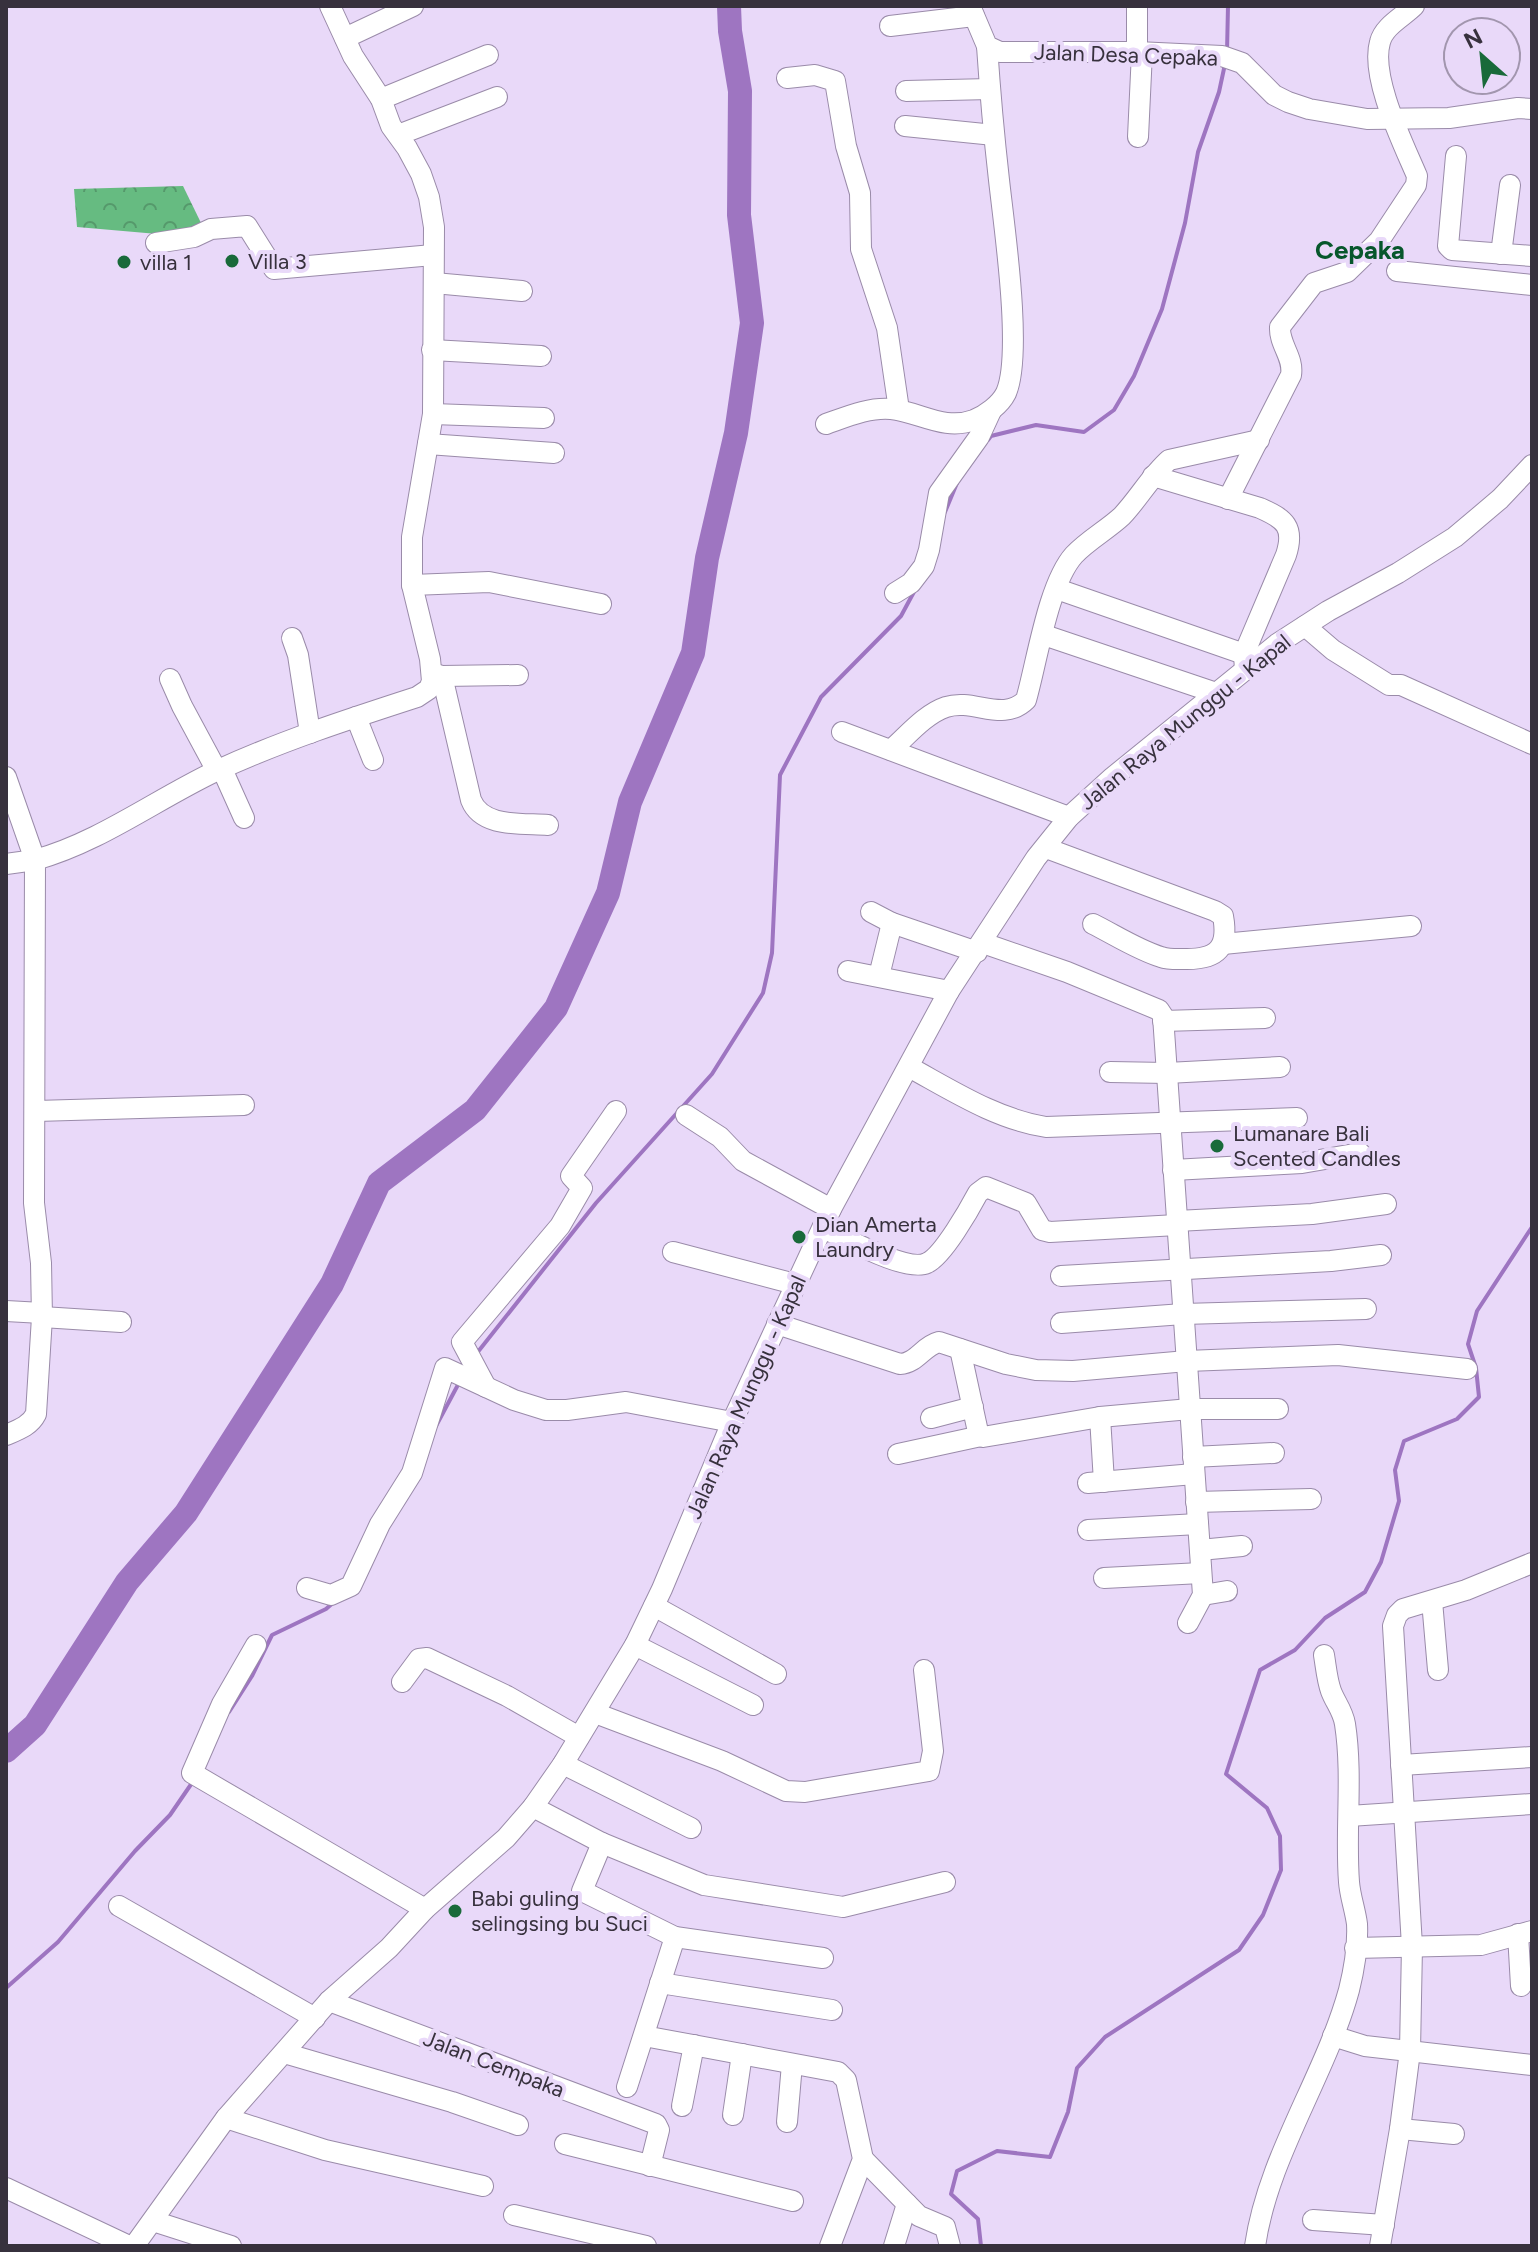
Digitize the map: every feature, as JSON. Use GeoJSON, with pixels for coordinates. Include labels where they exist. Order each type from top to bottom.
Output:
{"type":"FeatureCollection","features":[{"type":"Feature","properties":{"kind":"street"},"geometry":{"type":"LineString","coordinates":[[330,6],[381,99],[391,126],[421,174],[434,227],[433,414],[412,537],[412,585],[477,813],[500,821],[548,825]]}},
{"type":"Feature","properties":{"kind":"street"},"geometry":{"type":"LineString","coordinates":[[345,38],[413,6]]}},
{"type":"Feature","properties":{"kind":"street"},"geometry":{"type":"LineString","coordinates":[[1137,6],[1140,52],[1138,137]]}},
{"type":"Feature","properties":{"kind":"street"},"geometry":{"type":"LineString","coordinates":[[1228,499],[1291,375],[1289,355],[1281,340],[1280,327],[1314,283],[1342,275],[1379,241],[1416,185],[1417,176],[1383,84],[1378,59],[1380,42],[1388,28],[1414,6]]}},
{"type":"Feature","properties":{"kind":"street"},"geometry":{"type":"LineString","coordinates":[[890,26],[972,11],[987,46],[1012,341],[1012,371],[1005,394],[939,493],[924,566],[911,583],[895,593]]}},
{"type":"Feature","properties":{"kind":"street","name":"Jalan Desa Cepaka"},"geometry":{"type":"LineString","coordinates":[[987,46],[1000,52],[1140,52],[1232,59],[1274,95],[1288,102],[1309,109],[1367,119],[1449,118],[1518,108],[1532,109]]}},
{"type":"Feature","properties":{"kind":"street"},"geometry":{"type":"LineString","coordinates":[[381,99],[488,55]]}},
{"type":"Feature","properties":{"kind":"street"},"geometry":{"type":"LineString","coordinates":[[787,78],[815,75],[835,81],[846,146],[860,193],[861,249],[887,328],[899,410]]}},
{"type":"Feature","properties":{"kind":"street"},"geometry":{"type":"LineString","coordinates":[[906,91],[990,89]]}},
{"type":"Feature","properties":{"kind":"street"},"geometry":{"type":"LineString","coordinates":[[398,135],[497,97]]}},
{"type":"Feature","properties":{"kind":"street"},"geometry":{"type":"LineString","coordinates":[[905,126],[994,135]]}},
{"type":"Feature","properties":{"kind":"street"},"geometry":{"type":"LineString","coordinates":[[1456,156],[1448,246],[1452,250],[1532,256]]}},
{"type":"Feature","properties":{"kind":"street"},"geometry":{"type":"LineString","coordinates":[[1501,254],[1510,185]]}},
{"type":"Feature","properties":{"kind":"street"},"geometry":{"type":"LineString","coordinates":[[156,243],[194,237],[211,229],[247,226],[274,269],[433,255]]}},
{"type":"Feature","properties":{"kind":"street"},"geometry":{"type":"LineString","coordinates":[[1397,271],[1532,285]]}},
{"type":"Feature","properties":{"kind":"street"},"geometry":{"type":"LineString","coordinates":[[434,283],[522,291]]}},
{"type":"Feature","properties":{"kind":"street"},"geometry":{"type":"LineString","coordinates":[[432,350],[541,356]]}},
{"type":"Feature","properties":{"kind":"street"},"geometry":{"type":"LineString","coordinates":[[826,424],[878,409],[899,410],[946,424],[975,420],[991,411]]}},
{"type":"Feature","properties":{"kind":"street"},"geometry":{"type":"LineString","coordinates":[[433,414],[544,418]]}},
{"type":"Feature","properties":{"kind":"street"},"geometry":{"type":"LineString","coordinates":[[891,750],[930,716],[946,707],[965,704],[1008,711],[1020,706],[1026,700],[1057,589],[1064,570],[1075,554],[1120,517],[1153,476],[1175,457],[1259,440]]}},
{"type":"Feature","properties":{"kind":"street"},"geometry":{"type":"LineString","coordinates":[[428,444],[554,453]]}},
{"type":"Feature","properties":{"kind":"street","name":"Jalan Raya Munggu - Kapal"},"geometry":{"type":"LineString","coordinates":[[132,2246],[226,2118],[329,2001],[389,1948],[425,1909],[506,1838],[533,1807],[563,1764],[635,1645],[654,1606],[732,1422],[827,1218],[949,991],[980,948],[1012,892],[1069,817],[1216,693],[1244,662],[1455,537],[1500,499],[1532,465]]}},
{"type":"Feature","properties":{"kind":"street"},"geometry":{"type":"LineString","coordinates":[[1057,589],[1244,662],[1290,544],[1285,522],[1276,515],[1153,476]]}},
{"type":"Feature","properties":{"kind":"street"},"geometry":{"type":"LineString","coordinates":[[412,585],[489,582],[601,604]]}},
{"type":"Feature","properties":{"kind":"street"},"geometry":{"type":"LineString","coordinates":[[1305,626],[1333,650],[1389,685],[1401,685],[1532,744]]}},
{"type":"Feature","properties":{"kind":"street"},"geometry":{"type":"LineString","coordinates":[[1044,635],[1216,693]]}},
{"type":"Feature","properties":{"kind":"street"},"geometry":{"type":"LineString","coordinates":[[292,638],[298,655],[310,733]]}},
{"type":"Feature","properties":{"kind":"street"},"geometry":{"type":"LineString","coordinates":[[437,674],[518,675]]}},
{"type":"Feature","properties":{"kind":"street"},"geometry":{"type":"LineString","coordinates":[[6,864],[65,852],[219,770],[280,743],[417,697],[429,689],[437,674]]}},
{"type":"Feature","properties":{"kind":"street"},"geometry":{"type":"LineString","coordinates":[[170,679],[244,818]]}},
{"type":"Feature","properties":{"kind":"street"},"geometry":{"type":"LineString","coordinates":[[356,717],[373,760]]}},
{"type":"Feature","properties":{"kind":"street"},"geometry":{"type":"LineString","coordinates":[[842,732],[1069,817]]}},
{"type":"Feature","properties":{"kind":"street"},"geometry":{"type":"LineString","coordinates":[[6,777],[35,860],[34,1203],[41,1263],[42,1315],[36,1414],[33,1420],[6,1435]]}},
{"type":"Feature","properties":{"kind":"street"},"geometry":{"type":"LineString","coordinates":[[1046,848],[1219,913],[1224,922],[1223,944],[1218,952],[1207,958],[1164,958],[1093,924]]}},
{"type":"Feature","properties":{"kind":"street"},"geometry":{"type":"LineString","coordinates":[[871,912],[892,923],[1067,972],[1162,1017],[1265,1018]]}},
{"type":"Feature","properties":{"kind":"street"},"geometry":{"type":"LineString","coordinates":[[879,976],[892,923]]}},
{"type":"Feature","properties":{"kind":"street"},"geometry":{"type":"LineString","coordinates":[[1223,944],[1411,926]]}},
{"type":"Feature","properties":{"kind":"street"},"geometry":{"type":"LineString","coordinates":[[848,971],[949,991]]}},
{"type":"Feature","properties":{"kind":"street"},"geometry":{"type":"LineString","coordinates":[[1162,1017],[1203,1595],[1188,1623]]}},
{"type":"Feature","properties":{"kind":"street"},"geometry":{"type":"LineString","coordinates":[[909,1067],[980,1105],[1024,1123],[1046,1127],[1297,1118]]}},
{"type":"Feature","properties":{"kind":"street"},"geometry":{"type":"LineString","coordinates":[[1110,1072],[1167,1073],[1280,1067]]}},
{"type":"Feature","properties":{"kind":"street"},"geometry":{"type":"LineString","coordinates":[[36,1111],[244,1105]]}},
{"type":"Feature","properties":{"kind":"street"},"geometry":{"type":"LineString","coordinates":[[616,1111],[571,1176],[582,1188],[560,1226],[462,1342],[476,1370],[514,1400],[546,1410],[626,1402],[732,1422]]}},
{"type":"Feature","properties":{"kind":"street"},"geometry":{"type":"LineString","coordinates":[[686,1115],[720,1137],[743,1161],[873,1251],[913,1265],[928,1263],[947,1243],[978,1193],[989,1188],[1026,1203],[1042,1230],[1050,1232],[1312,1214],[1386,1204]]}},
{"type":"Feature","properties":{"kind":"street"},"geometry":{"type":"LineString","coordinates":[[1173,1170],[1302,1163],[1360,1153]]}},
{"type":"Feature","properties":{"kind":"street"},"geometry":{"type":"LineString","coordinates":[[673,1252],[795,1284]]}},
{"type":"Feature","properties":{"kind":"street"},"geometry":{"type":"LineString","coordinates":[[1061,1276],[1331,1261],[1381,1255]]}},
{"type":"Feature","properties":{"kind":"street"},"geometry":{"type":"LineString","coordinates":[[1061,1323],[1183,1314],[1366,1309]]}},
{"type":"Feature","properties":{"kind":"street"},"geometry":{"type":"LineString","coordinates":[[6,1311],[121,1322]]}},
{"type":"Feature","properties":{"kind":"street"},"geometry":{"type":"LineString","coordinates":[[777,1324],[900,1364],[912,1361],[935,1342],[1036,1370],[1073,1371],[1187,1361],[1338,1355],[1467,1369]]}},
{"type":"Feature","properties":{"kind":"street"},"geometry":{"type":"LineString","coordinates":[[960,1349],[981,1436]]}},
{"type":"Feature","properties":{"kind":"street"},"geometry":{"type":"LineString","coordinates":[[307,1588],[331,1595],[351,1586],[380,1524],[412,1473],[443,1371],[446,1368],[453,1371],[476,1370]]}},
{"type":"Feature","properties":{"kind":"street"},"geometry":{"type":"LineString","coordinates":[[931,1418],[973,1407]]}},
{"type":"Feature","properties":{"kind":"street"},"geometry":{"type":"LineString","coordinates":[[898,1454],[981,1436],[1100,1417],[1190,1409],[1278,1409]]}},
{"type":"Feature","properties":{"kind":"street"},"geometry":{"type":"LineString","coordinates":[[1100,1417],[1096,1482],[1274,1453]]}},
{"type":"Feature","properties":{"kind":"street"},"geometry":{"type":"LineString","coordinates":[[1196,1502],[1311,1499]]}},
{"type":"Feature","properties":{"kind":"street"},"geometry":{"type":"LineString","coordinates":[[1088,1530],[1198,1524]]}},
{"type":"Feature","properties":{"kind":"street"},"geometry":{"type":"LineString","coordinates":[[1200,1550],[1242,1546]]}},
{"type":"Feature","properties":{"kind":"street"},"geometry":{"type":"LineString","coordinates":[[1380,2246],[1410,2051],[1412,1946],[1393,1626],[1403,1609],[1532,1563]]}},
{"type":"Feature","properties":{"kind":"street"},"geometry":{"type":"LineString","coordinates":[[1104,1578],[1201,1573]]}},
{"type":"Feature","properties":{"kind":"street"},"geometry":{"type":"LineString","coordinates":[[1203,1595],[1227,1591]]}},
{"type":"Feature","properties":{"kind":"street"},"geometry":{"type":"LineString","coordinates":[[1432,1601],[1438,1670]]}},
{"type":"Feature","properties":{"kind":"street"},"geometry":{"type":"LineString","coordinates":[[654,1606],[776,1674]]}},
{"type":"Feature","properties":{"kind":"street"},"geometry":{"type":"LineString","coordinates":[[256,1645],[222,1704],[200,1778],[425,1909]]}},
{"type":"Feature","properties":{"kind":"street"},"geometry":{"type":"LineString","coordinates":[[635,1645],[753,1705]]}},
{"type":"Feature","properties":{"kind":"street"},"geometry":{"type":"LineString","coordinates":[[1255,2246],[1264,2207],[1280,2163],[1350,1988],[1355,1948],[1357,1927],[1349,1884],[1345,1725],[1330,1688],[1324,1655]]}},
{"type":"Feature","properties":{"kind":"street"},"geometry":{"type":"LineString","coordinates":[[402,1682],[419,1659],[427,1658],[507,1696],[579,1737]]}},
{"type":"Feature","properties":{"kind":"street"},"geometry":{"type":"LineString","coordinates":[[595,1713],[722,1761],[786,1791],[805,1792],[929,1771],[933,1751],[924,1670]]}},
{"type":"Feature","properties":{"kind":"street"},"geometry":{"type":"LineString","coordinates":[[1401,1765],[1532,1757]]}},
{"type":"Feature","properties":{"kind":"street"},"geometry":{"type":"LineString","coordinates":[[563,1764],[691,1828]]}},
{"type":"Feature","properties":{"kind":"street"},"geometry":{"type":"LineString","coordinates":[[1349,1816],[1532,1804]]}},
{"type":"Feature","properties":{"kind":"street"},"geometry":{"type":"LineString","coordinates":[[533,1807],[602,1843],[704,1885],[843,1907],[945,1882]]}},
{"type":"Feature","properties":{"kind":"street"},"geometry":{"type":"LineString","coordinates":[[602,1843],[582,1891],[675,1937],[823,1958]]}},
{"type":"Feature","properties":{"kind":"street"},"geometry":{"type":"LineString","coordinates":[[119,1906],[315,2018]]}},
{"type":"Feature","properties":{"kind":"street"},"geometry":{"type":"LineString","coordinates":[[1355,1948],[1481,1945],[1525,1932],[1521,1986]]}},
{"type":"Feature","properties":{"kind":"street"},"geometry":{"type":"LineString","coordinates":[[627,2087],[675,1937]]}},
{"type":"Feature","properties":{"kind":"street"},"geometry":{"type":"LineString","coordinates":[[660,1983],[832,2010]]}},
{"type":"Feature","properties":{"kind":"street","name":"Jalan Cempaka"},"geometry":{"type":"LineString","coordinates":[[329,2001],[658,2127],[650,2166]]}},
{"type":"Feature","properties":{"kind":"street"},"geometry":{"type":"LineString","coordinates":[[644,2036],[838,2072],[846,2080],[863,2159],[830,2246]]}},
{"type":"Feature","properties":{"kind":"street"},"geometry":{"type":"LineString","coordinates":[[1333,2036],[1365,2046],[1532,2065]]}},
{"type":"Feature","properties":{"kind":"street"},"geometry":{"type":"LineString","coordinates":[[682,2106],[694,2045]]}},
{"type":"Feature","properties":{"kind":"street"},"geometry":{"type":"LineString","coordinates":[[284,2053],[452,2102],[518,2125]]}},
{"type":"Feature","properties":{"kind":"street"},"geometry":{"type":"LineString","coordinates":[[733,2115],[742,2054]]}},
{"type":"Feature","properties":{"kind":"street"},"geometry":{"type":"LineString","coordinates":[[787,2122],[792,2064]]}},
{"type":"Feature","properties":{"kind":"street"},"geometry":{"type":"LineString","coordinates":[[226,2118],[325,2150],[483,2186]]}},
{"type":"Feature","properties":{"kind":"street"},"geometry":{"type":"LineString","coordinates":[[1400,2129],[1454,2134]]}},
{"type":"Feature","properties":{"kind":"street"},"geometry":{"type":"LineString","coordinates":[[565,2144],[793,2201]]}},
{"type":"Feature","properties":{"kind":"street"},"geometry":{"type":"LineString","coordinates":[[863,2159],[919,2216],[945,2227],[950,2246]]}},
{"type":"Feature","properties":{"kind":"street"},"geometry":{"type":"LineString","coordinates":[[10,2197],[132,2246]]}},
{"type":"Feature","properties":{"kind":"street"},"geometry":{"type":"LineString","coordinates":[[894,2246],[907,2204]]}},
{"type":"Feature","properties":{"kind":"street"},"geometry":{"type":"LineString","coordinates":[[514,2215],[611,2242],[646,2246]]}},
{"type":"Feature","properties":{"kind":"street"},"geometry":{"type":"LineString","coordinates":[[1313,2220],[1384,2225]]}},
{"type":"Feature","properties":{"kind":"street"},"geometry":{"type":"LineString","coordinates":[[153,2221],[231,2246]]}},
{"type":"Feature","properties":{"kind":"green space"},"geometry":{"type":"Polygon","coordinates":[[[183,186],[203,227],[192,237],[77,227],[74,189],[183,186]]]}},
{"type":"Feature","properties":{"kind":"waterway"},"geometry":{"type":"LineString","coordinates":[[6,1751],[35,1725],[127,1582],[186,1513],[332,1284],[379,1183],[475,1110],[556,1008],[608,893],[630,802],[693,653],[707,558],[736,433],[752,323],[739,215],[740,91],[729,6]]}},
{"type":"Feature","properties":{"kind":"waterway"},"geometry":{"type":"LineString","coordinates":[[1227,52],[1228,6]]}},
{"type":"Feature","properties":{"kind":"waterway"},"geometry":{"type":"LineString","coordinates":[[988,440],[991,436],[1036,425],[1084,432],[1114,410],[1134,376],[1162,309],[1185,223],[1198,152],[1219,92],[1225,64]]}},
{"type":"Feature","properties":{"kind":"waterway"},"geometry":{"type":"LineString","coordinates":[[945,512],[957,483]]}},
{"type":"Feature","properties":{"kind":"waterway"},"geometry":{"type":"LineString","coordinates":[[477,1353],[596,1203],[712,1074],[763,993],[772,953],[780,775],[821,697],[901,616],[915,590]]}},
{"type":"Feature","properties":{"kind":"waterway"},"geometry":{"type":"LineString","coordinates":[[981,2246],[978,2219],[951,2194],[957,2171],[997,2151],[1050,2157],[1068,2112],[1077,2068],[1105,2037],[1239,1950],[1263,1915],[1281,1870],[1280,1836],[1267,1808],[1226,1774],[1260,1670],[1295,1650],[1325,1618],[1365,1592],[1381,1562],[1399,1501],[1395,1470],[1404,1441],[1457,1419],[1479,1397],[1476,1368],[1468,1344],[1477,1311],[1532,1227]]}},
{"type":"Feature","properties":{"kind":"waterway"},"geometry":{"type":"LineString","coordinates":[[436,1426],[460,1381]]}},
{"type":"Feature","properties":{"kind":"waterway"},"geometry":{"type":"LineString","coordinates":[[229,1712],[252,1676],[272,1635],[326,1609],[334,1602]]}},
{"type":"Feature","properties":{"kind":"waterway"},"geometry":{"type":"LineString","coordinates":[[6,1988],[58,1942],[135,1851],[170,1815],[194,1780]]}},
{"type":"Feature","properties":{"kind":"place","name":"Villa 3"},"geometry":{"type":"Point","coordinates":[232,261]}},
{"type":"Feature","properties":{"kind":"place","name":"villa 1"},"geometry":{"type":"Point","coordinates":[124,262]}},
{"type":"Feature","properties":{"kind":"place","name":"Lumanare Bali Scented Candles"},"geometry":{"type":"Point","coordinates":[1217,1146]}},
{"type":"Feature","properties":{"kind":"place","name":"Dian Amerta Laundry"},"geometry":{"type":"Point","coordinates":[799,1237]}},
{"type":"Feature","properties":{"kind":"place","name":"Babi guling selingsing bu Suci"},"geometry":{"type":"Point","coordinates":[455,1911]}},
{"type":"Feature","properties":{"kind":"district","name":"Cepaka"},"geometry":{"type":"Point","coordinates":[1360,250]}}]}
